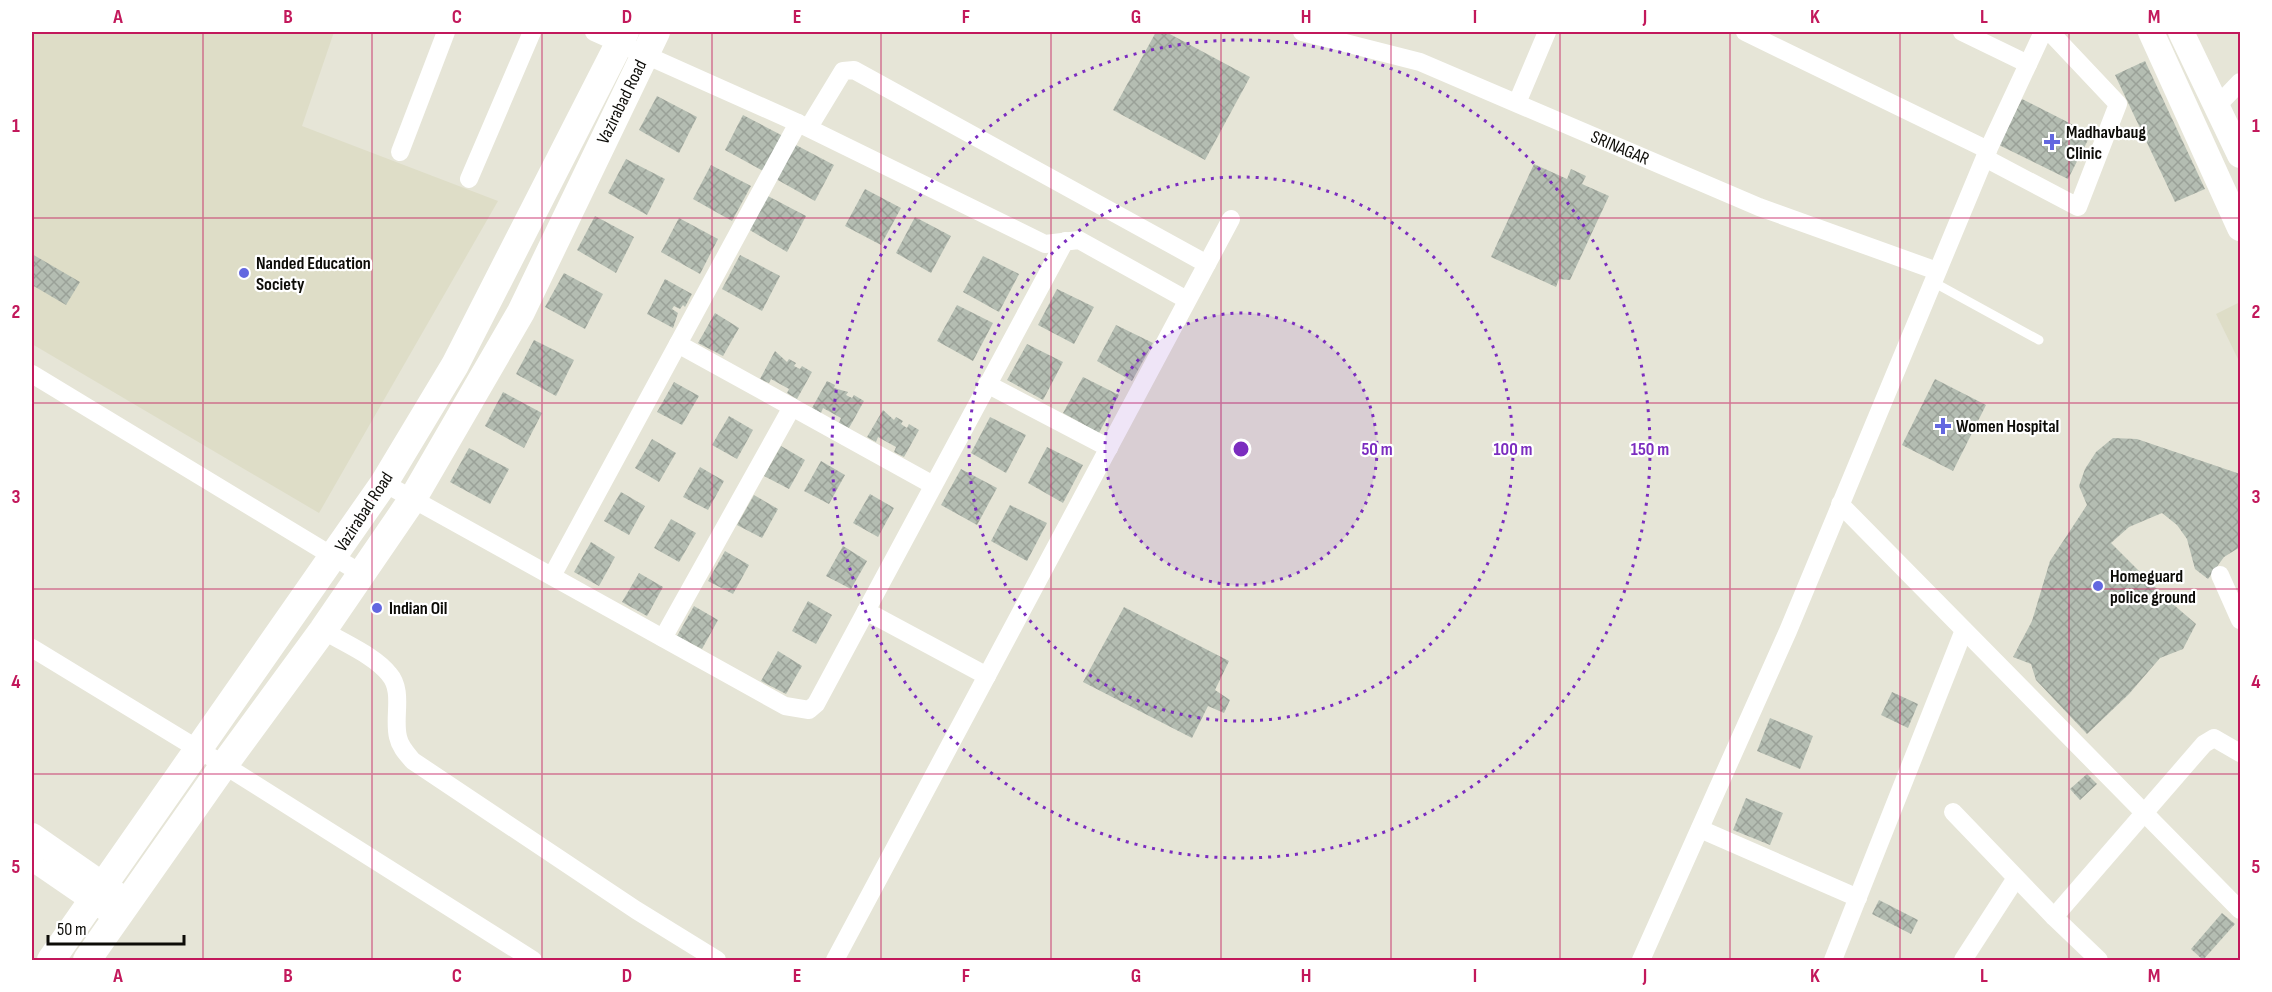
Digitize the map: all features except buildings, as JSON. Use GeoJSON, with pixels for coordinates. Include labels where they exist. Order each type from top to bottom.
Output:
{"type":"FeatureCollection","features":[{"type":"Feature","properties":{"kind":"main road"},"geometry":{"type":"LineString","coordinates":[[2151,32],[2241,228]]}},
{"type":"Feature","properties":{"kind":"main road"},"geometry":{"type":"LineString","coordinates":[[2181,32],[2241,155]]}},
{"type":"Feature","properties":{"kind":"main road","name":"Vazirabad Road"},"geometry":{"type":"LineString","coordinates":[[51,960],[96,893],[200,750],[384,483],[455,365],[613,35]]}},
{"type":"Feature","properties":{"kind":"main road","name":"Vazirabad Road"},"geometry":{"type":"LineString","coordinates":[[87,960],[224,765],[323,630],[412,500],[521,312],[650,44]]}},
{"type":"Feature","properties":{"kind":"main road"},"geometry":{"type":"LineString","coordinates":[[32,836],[96,893],[121,911]]}},
{"type":"Feature","properties":{"kind":"street"},"geometry":{"type":"LineString","coordinates":[[400,152],[446,32]]}},
{"type":"Feature","properties":{"kind":"street"},"geometry":{"type":"LineString","coordinates":[[469,179],[532,32]]}},
{"type":"Feature","properties":{"kind":"street","name":"SRINAGAR"},"geometry":{"type":"LineString","coordinates":[[1302,32],[1420,62],[1759,207],[1935,277]]}},
{"type":"Feature","properties":{"kind":"street"},"geometry":{"type":"LineString","coordinates":[[1516,103],[1547,32]]}},
{"type":"Feature","properties":{"kind":"street"},"geometry":{"type":"LineString","coordinates":[[1746,32],[1986,154],[2078,207],[2118,104],[2050,32]]}},
{"type":"Feature","properties":{"kind":"street"},"geometry":{"type":"LineString","coordinates":[[1962,32],[2028,64]]}},
{"type":"Feature","properties":{"kind":"street"},"geometry":{"type":"LineString","coordinates":[[1641,960],[1788,631],[1986,154],[2043,32]]}},
{"type":"Feature","properties":{"kind":"street"},"geometry":{"type":"LineString","coordinates":[[613,35],[650,44],[804,125],[1045,244],[1079,240],[1187,300]]}},
{"type":"Feature","properties":{"kind":"street"},"geometry":{"type":"LineString","coordinates":[[552,576],[678,344],[804,125],[843,71],[854,70],[1207,264]]}},
{"type":"Feature","properties":{"kind":"street"},"geometry":{"type":"LineString","coordinates":[[2218,105],[2241,82]]}},
{"type":"Feature","properties":{"kind":"street"},"geometry":{"type":"LineString","coordinates":[[835,960],[1231,219]]}},
{"type":"Feature","properties":{"kind":"street"},"geometry":{"type":"LineString","coordinates":[[384,483],[786,706],[809,710],[816,704],[1065,241]]}},
{"type":"Feature","properties":{"kind":"street"},"geometry":{"type":"LineString","coordinates":[[678,344],[933,485]]}},
{"type":"Feature","properties":{"kind":"street"},"geometry":{"type":"LineString","coordinates":[[32,374],[362,574]]}},
{"type":"Feature","properties":{"kind":"street"},"geometry":{"type":"LineString","coordinates":[[987,384],[1108,448]]}},
{"type":"Feature","properties":{"kind":"street"},"geometry":{"type":"LineString","coordinates":[[663,638],[792,407]]}},
{"type":"Feature","properties":{"kind":"street"},"geometry":{"type":"LineString","coordinates":[[1840,504],[2241,910]]}},
{"type":"Feature","properties":{"kind":"street"},"geometry":{"type":"LineString","coordinates":[[2220,575],[2241,620]]}},
{"type":"Feature","properties":{"kind":"street"},"geometry":{"type":"LineString","coordinates":[[866,611],[987,676]]}},
{"type":"Feature","properties":{"kind":"street"},"geometry":{"type":"LineString","coordinates":[[323,630],[381,665],[390,674],[396,690],[397,736],[413,761],[636,910],[717,960]]}},
{"type":"Feature","properties":{"kind":"street"},"geometry":{"type":"LineString","coordinates":[[1833,960],[1964,630]]}},
{"type":"Feature","properties":{"kind":"street"},"geometry":{"type":"LineString","coordinates":[[32,648],[200,750],[532,960]]}},
{"type":"Feature","properties":{"kind":"street"},"geometry":{"type":"LineString","coordinates":[[2054,917],[2204,744],[2214,738],[2241,753]]}},
{"type":"Feature","properties":{"kind":"street"},"geometry":{"type":"LineString","coordinates":[[1953,812],[2054,917],[2099,960]]}},
{"type":"Feature","properties":{"kind":"street"},"geometry":{"type":"LineString","coordinates":[[1700,829],[1858,898]]}},
{"type":"Feature","properties":{"kind":"street"},"geometry":{"type":"LineString","coordinates":[[32,862],[96,893]]}},
{"type":"Feature","properties":{"kind":"street"},"geometry":{"type":"LineString","coordinates":[[1963,960],[2016,878]]}},
{"type":"Feature","properties":{"kind":"lane"},"geometry":{"type":"LineString","coordinates":[[1935,277],[2039,340]]}},
{"type":"Feature","properties":{"kind":"shaded area","name":"Nanded Education Society"},"geometry":{"type":"Polygon","coordinates":[[[32,32],[334,32],[302,126],[498,201],[319,513],[32,344],[32,32]]]}},
{"type":"Feature","properties":{"kind":"shaded area"},"geometry":{"type":"Polygon","coordinates":[[[2240,302],[2240,363],[2216,314],[2240,302]]]}},
{"type":"Feature","properties":{"kind":"place","name":"Madhavbaug Clinic"},"geometry":{"type":"Point","coordinates":[2052,142]}},
{"type":"Feature","properties":{"kind":"place","name":"Nanded Education Society"},"geometry":{"type":"Point","coordinates":[244,273]}},
{"type":"Feature","properties":{"kind":"place","name":"Women Hospital"},"geometry":{"type":"Point","coordinates":[1943,426]}},
{"type":"Feature","properties":{"kind":"place","name":"Homeguard police ground"},"geometry":{"type":"Point","coordinates":[2098,586]}},
{"type":"Feature","properties":{"kind":"place","name":"Indian Oil"},"geometry":{"type":"Point","coordinates":[377,608]}}]}
